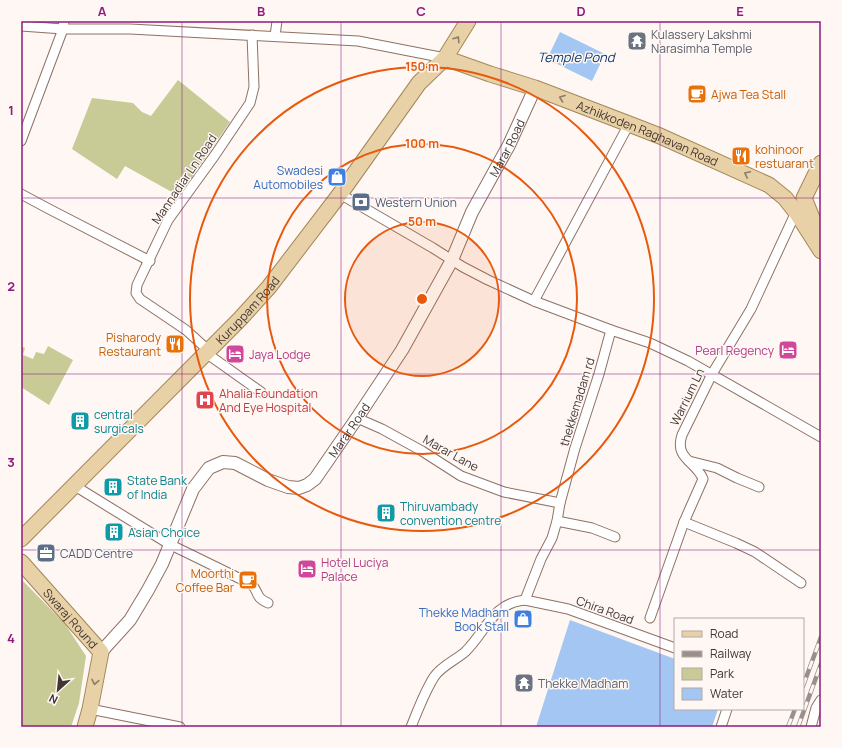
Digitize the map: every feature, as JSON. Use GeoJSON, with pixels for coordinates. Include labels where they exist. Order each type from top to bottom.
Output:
{"type":"FeatureCollection","features":[{"type":"Feature","properties":{"kind":"main road","name":"Kuruppam Road"},"geometry":{"type":"LineString","coordinates":[[21,539],[240,319],[269,287],[340,194],[419,83],[445,58],[468,21]]}},
{"type":"Feature","properties":{"kind":"main road","name":"Azhikkoden Raghavan Road"},"geometry":{"type":"LineString","coordinates":[[445,58],[535,88],[630,124],[769,185],[785,198],[796,212],[821,251]]}},
{"type":"Feature","properties":{"kind":"main road"},"geometry":{"type":"LineString","coordinates":[[796,212],[816,181],[821,164]]}},
{"type":"Feature","properties":{"kind":"main road"},"geometry":{"type":"LineString","coordinates":[[769,185],[787,192],[800,191],[816,181]]}},
{"type":"Feature","properties":{"kind":"main road"},"geometry":{"type":"LineString","coordinates":[[804,198],[812,218],[821,232]]}},
{"type":"Feature","properties":{"kind":"main road","name":"Swaraj Round"},"geometry":{"type":"LineString","coordinates":[[21,562],[101,652],[85,727]]}},
{"type":"Feature","properties":{"kind":"street"},"geometry":{"type":"LineString","coordinates":[[275,36],[277,21]]}},
{"type":"Feature","properties":{"kind":"street"},"geometry":{"type":"LineString","coordinates":[[21,26],[63,25],[358,41],[445,58]]}},
{"type":"Feature","properties":{"kind":"street"},"geometry":{"type":"LineString","coordinates":[[21,141],[63,25]]}},
{"type":"Feature","properties":{"kind":"street","name":"Mannadiar Ln Road"},"geometry":{"type":"LineString","coordinates":[[207,352],[186,330],[140,299],[136,293],[137,285],[150,261],[168,220],[250,103],[254,88],[252,35]]}},
{"type":"Feature","properties":{"kind":"street","name":"Marar Road"},"geometry":{"type":"LineString","coordinates":[[101,652],[130,620],[148,590],[162,564],[192,489],[209,468],[223,462],[235,463],[268,480],[288,487],[299,488],[308,485],[315,479],[402,350],[452,260],[472,212],[509,145],[535,88]]}},
{"type":"Feature","properties":{"kind":"street"},"geometry":{"type":"LineString","coordinates":[[534,301],[630,124]]}},
{"type":"Feature","properties":{"kind":"street"},"geometry":{"type":"LineString","coordinates":[[21,194],[150,261]]}},
{"type":"Feature","properties":{"kind":"street"},"geometry":{"type":"LineString","coordinates":[[340,194],[488,280],[534,301],[650,343],[712,374],[821,437]]}},
{"type":"Feature","properties":{"kind":"street","name":"Warrium Ln"},"geometry":{"type":"LineString","coordinates":[[650,618],[684,522],[703,479],[700,472],[680,451],[679,443],[712,374],[751,309],[796,212]]}},
{"type":"Feature","properties":{"kind":"street","name":"thekkemadam rd"},"geometry":{"type":"LineString","coordinates":[[525,600],[541,559],[552,538],[560,503],[612,330]]}},
{"type":"Feature","properties":{"kind":"street"},"geometry":{"type":"LineString","coordinates":[[207,352],[261,392]]}},
{"type":"Feature","properties":{"kind":"street","name":"Marar Lane"},"geometry":{"type":"LineString","coordinates":[[357,418],[416,447],[461,476],[504,492],[560,503]]}},
{"type":"Feature","properties":{"kind":"street"},"geometry":{"type":"LineString","coordinates":[[688,461],[717,468],[759,487]]}},
{"type":"Feature","properties":{"kind":"street"},"geometry":{"type":"LineString","coordinates":[[74,486],[170,544],[251,584],[254,587],[257,596],[268,603]]}},
{"type":"Feature","properties":{"kind":"street"},"geometry":{"type":"LineString","coordinates":[[557,521],[592,528],[615,537]]}},
{"type":"Feature","properties":{"kind":"street"},"geometry":{"type":"LineString","coordinates":[[684,522],[755,552],[801,583]]}},
{"type":"Feature","properties":{"kind":"street"},"geometry":{"type":"LineString","coordinates":[[410,727],[423,697],[435,675],[466,651],[495,613],[508,604],[525,600]]}},
{"type":"Feature","properties":{"kind":"street","name":"Chira Road"},"geometry":{"type":"LineString","coordinates":[[525,600],[568,609],[674,648]]}},
{"type":"Feature","properties":{"kind":"street"},"geometry":{"type":"LineString","coordinates":[[810,727],[816,708],[821,700]]}},
{"type":"Feature","properties":{"kind":"street"},"geometry":{"type":"LineString","coordinates":[[90,709],[180,727]]}},
{"type":"Feature","properties":{"kind":"street"},"geometry":{"type":"LineString","coordinates":[[721,727],[727,710]]}},
{"type":"Feature","properties":{"kind":"green space"},"geometry":{"type":"Polygon","coordinates":[[[178,80],[230,122],[179,196],[125,166],[117,179],[72,149],[92,98],[133,103],[142,112],[151,116],[178,80]]]}},
{"type":"Feature","properties":{"kind":"green space"},"geometry":{"type":"Polygon","coordinates":[[[21,346],[25,348],[23,355],[33,359],[36,352],[44,354],[48,346],[73,360],[49,405],[21,387],[21,346]]]}},
{"type":"Feature","properties":{"kind":"green space"},"geometry":{"type":"Polygon","coordinates":[[[21,579],[65,624],[86,656],[79,703],[71,727],[21,727],[21,579]]]}},
{"type":"Feature","properties":{"kind":"water","name":"Temple Pond"},"geometry":{"type":"Polygon","coordinates":[[[560,32],[605,54],[592,81],[547,59],[560,32]]]}},
{"type":"Feature","properties":{"kind":"water"},"geometry":{"type":"Polygon","coordinates":[[[570,620],[674,659],[674,710],[718,710],[712,727],[536,727],[570,620]]]}},
{"type":"Feature","properties":{"kind":"railway"},"geometry":{"type":"LineString","coordinates":[[804,683],[821,637]]}},
{"type":"Feature","properties":{"kind":"railway"},"geometry":{"type":"LineString","coordinates":[[798,727],[821,664]]}},
{"type":"Feature","properties":{"kind":"railway"},"geometry":{"type":"LineString","coordinates":[[788,727],[795,710]]}},
{"type":"Feature","properties":{"kind":"place","name":"Kulassery Lakshmi Narasimha Temple"},"geometry":{"type":"Point","coordinates":[637,41]}},
{"type":"Feature","properties":{"kind":"place","name":"Ajwa Tea Stall"},"geometry":{"type":"Point","coordinates":[697,94]}},
{"type":"Feature","properties":{"kind":"place","name":"kohinoor restuarant"},"geometry":{"type":"Point","coordinates":[741,156]}},
{"type":"Feature","properties":{"kind":"place","name":"Swadesi Automobiles"},"geometry":{"type":"Point","coordinates":[337,177]}},
{"type":"Feature","properties":{"kind":"place","name":"Western Union"},"geometry":{"type":"Point","coordinates":[361,202]}},
{"type":"Feature","properties":{"kind":"place","name":"Pisharody Restaurant"},"geometry":{"type":"Point","coordinates":[175,344]}},
{"type":"Feature","properties":{"kind":"place","name":"Pearl Regency"},"geometry":{"type":"Point","coordinates":[788,350]}},
{"type":"Feature","properties":{"kind":"place","name":"Jaya Lodge"},"geometry":{"type":"Point","coordinates":[235,354]}},
{"type":"Feature","properties":{"kind":"place","name":"Ahalia Foundation And Eye Hospital"},"geometry":{"type":"Point","coordinates":[205,400]}},
{"type":"Feature","properties":{"kind":"place","name":"central surgicals"},"geometry":{"type":"Point","coordinates":[80,421]}},
{"type":"Feature","properties":{"kind":"place","name":"State Bank of India"},"geometry":{"type":"Point","coordinates":[113,487]}},
{"type":"Feature","properties":{"kind":"place","name":"Thiruvambady convention centre"},"geometry":{"type":"Point","coordinates":[386,513]}},
{"type":"Feature","properties":{"kind":"place","name":"Asian Choice"},"geometry":{"type":"Point","coordinates":[114,532]}},
{"type":"Feature","properties":{"kind":"place","name":"CADD Centre"},"geometry":{"type":"Point","coordinates":[46,553]}},
{"type":"Feature","properties":{"kind":"place","name":"Hotel Luciya Palace"},"geometry":{"type":"Point","coordinates":[307,569]}},
{"type":"Feature","properties":{"kind":"place","name":"Moorthi Coffee Bar"},"geometry":{"type":"Point","coordinates":[248,580]}},
{"type":"Feature","properties":{"kind":"place","name":"Thekke Madham Book Stall"},"geometry":{"type":"Point","coordinates":[523,619]}},
{"type":"Feature","properties":{"kind":"place","name":"Thekke Madham"},"geometry":{"type":"Point","coordinates":[524,683]}}]}
